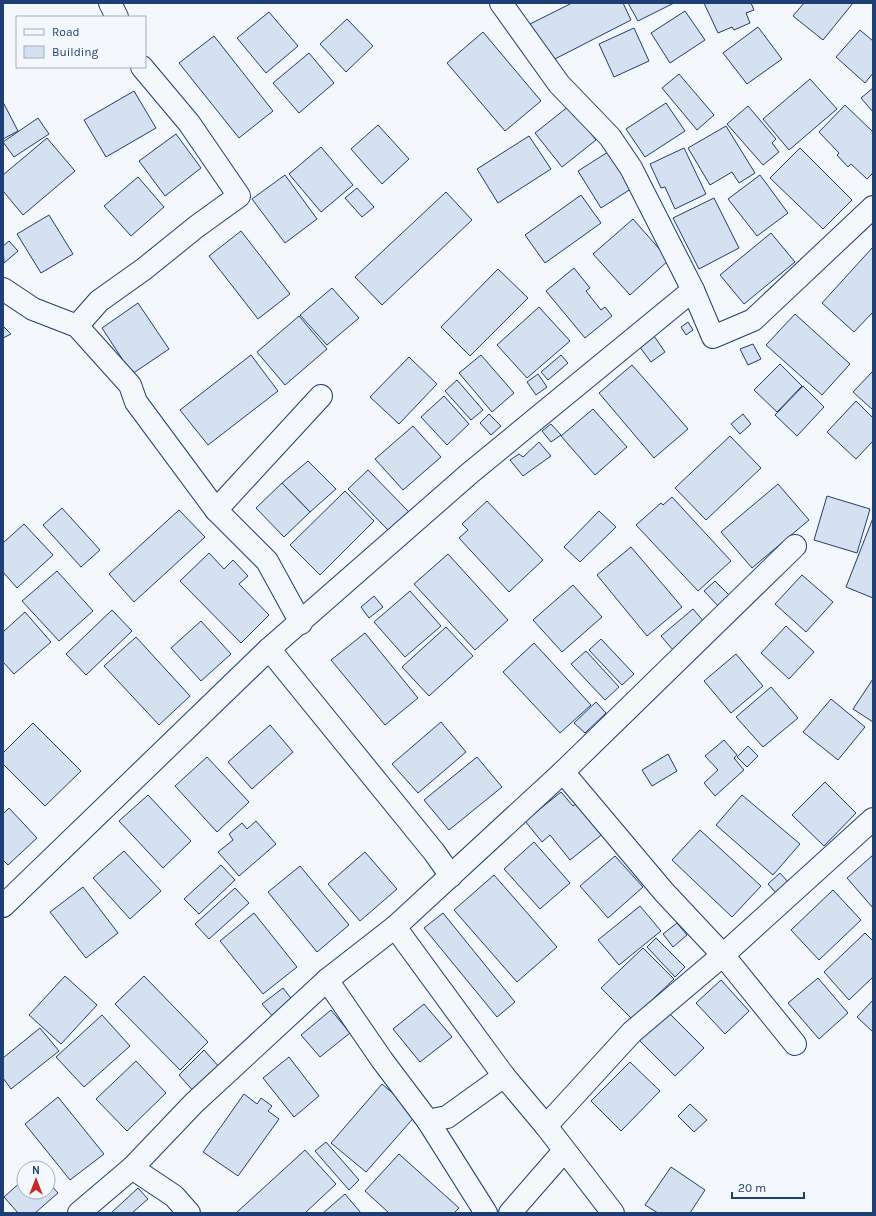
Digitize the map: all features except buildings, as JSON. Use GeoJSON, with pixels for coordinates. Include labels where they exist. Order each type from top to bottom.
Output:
{"type":"FeatureCollection","features":[{"type":"Feature","properties":{"kind":"street"},"geometry":{"type":"LineString","coordinates":[[110,3],[116,16]]}},
{"type":"Feature","properties":{"kind":"street"},"geometry":{"type":"LineString","coordinates":[[501,3],[559,84],[610,137],[631,168],[693,290],[713,337],[753,320],[872,212]]}},
{"type":"Feature","properties":{"kind":"street"},"geometry":{"type":"LineString","coordinates":[[77,326],[99,301],[144,269],[196,227],[239,196],[189,123],[143,68]]}},
{"type":"Feature","properties":{"kind":"street"},"geometry":{"type":"LineString","coordinates":[[3,289],[33,309],[77,326],[130,385],[136,402],[216,510],[267,561],[301,623]]}},
{"type":"Feature","properties":{"kind":"street"},"geometry":{"type":"LineString","coordinates":[[3,906],[269,649],[301,623],[470,473],[693,290]]}},
{"type":"Feature","properties":{"kind":"street"},"geometry":{"type":"LineString","coordinates":[[216,510],[321,396]]}},
{"type":"Feature","properties":{"kind":"street"},"geometry":{"type":"LineString","coordinates":[[79,1213],[132,1168],[194,1103],[326,980],[395,927],[563,772],[795,546]]}},
{"type":"Feature","properties":{"kind":"street"},"geometry":{"type":"LineString","coordinates":[[269,649],[429,845],[451,876]]}},
{"type":"Feature","properties":{"kind":"street"},"geometry":{"type":"LineString","coordinates":[[563,772],[664,892],[722,955],[795,1044]]}},
{"type":"Feature","properties":{"kind":"street"},"geometry":{"type":"LineString","coordinates":[[546,1126],[632,1032],[722,955],[873,819]]}},
{"type":"Feature","properties":{"kind":"street"},"geometry":{"type":"LineString","coordinates":[[395,927],[504,1076],[546,1126],[608,1212]]}},
{"type":"Feature","properties":{"kind":"street"},"geometry":{"type":"LineString","coordinates":[[326,980],[382,1060],[428,1121],[486,1213]]}},
{"type":"Feature","properties":{"kind":"street"},"geometry":{"type":"LineString","coordinates":[[428,1121],[447,1117],[504,1076]]}},
{"type":"Feature","properties":{"kind":"street"},"geometry":{"type":"LineString","coordinates":[[510,1213],[564,1151]]}},
{"type":"Feature","properties":{"kind":"street"},"geometry":{"type":"LineString","coordinates":[[132,1168],[174,1196],[189,1213]]}}]}
